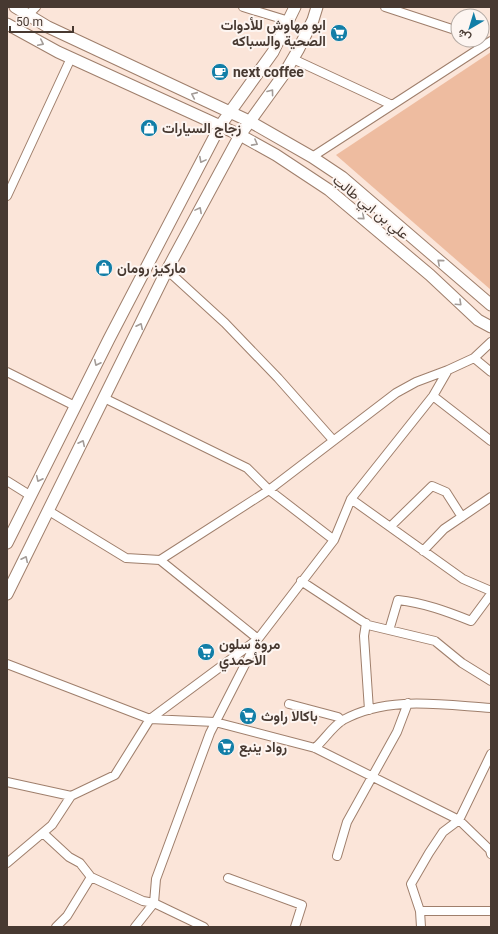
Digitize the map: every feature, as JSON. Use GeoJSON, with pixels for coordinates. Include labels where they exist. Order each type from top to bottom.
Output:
{"type":"FeatureCollection","features":[{"type":"Feature","properties":{"kind":"main road","name":"علي بن ابي طالب"},"geometry":{"type":"LineString","coordinates":[[15,7],[32,11],[48,26],[110,57],[229,111],[312,157],[342,177],[491,305]]}},
{"type":"Feature","properties":{"kind":"main road"},"geometry":{"type":"LineString","coordinates":[[7,543],[75,406],[220,126],[229,111],[273,52],[295,7]]}},
{"type":"Feature","properties":{"kind":"main road"},"geometry":{"type":"LineString","coordinates":[[7,594],[167,270],[240,134],[293,59],[313,20],[317,7]]}},
{"type":"Feature","properties":{"kind":"main road","name":"علي بن ابي طالب"},"geometry":{"type":"LineString","coordinates":[[7,24],[29,38],[71,58],[240,134],[276,155],[329,190],[430,275],[478,320],[491,327]]}},
{"type":"Feature","properties":{"kind":"street"},"geometry":{"type":"LineString","coordinates":[[243,7],[289,21]]}},
{"type":"Feature","properties":{"kind":"street"},"geometry":{"type":"LineString","coordinates":[[386,7],[450,28]]}},
{"type":"Feature","properties":{"kind":"street"},"geometry":{"type":"LineString","coordinates":[[312,157],[478,48]]}},
{"type":"Feature","properties":{"kind":"street"},"geometry":{"type":"LineString","coordinates":[[8,193],[71,58]]}},
{"type":"Feature","properties":{"kind":"street"},"geometry":{"type":"LineString","coordinates":[[293,59],[392,105]]}},
{"type":"Feature","properties":{"kind":"street"},"geometry":{"type":"LineString","coordinates":[[167,270],[225,323],[278,378],[333,440]]}},
{"type":"Feature","properties":{"kind":"street"},"geometry":{"type":"LineString","coordinates":[[160,560],[269,490],[396,393],[416,382],[474,358],[491,342]]}},
{"type":"Feature","properties":{"kind":"street"},"geometry":{"type":"LineString","coordinates":[[474,358],[491,372]]}},
{"type":"Feature","properties":{"kind":"street"},"geometry":{"type":"LineString","coordinates":[[135,927],[154,903],[156,879],[215,722],[258,639],[334,540],[351,499],[433,396],[448,370]]}},
{"type":"Feature","properties":{"kind":"street"},"geometry":{"type":"LineString","coordinates":[[7,372],[75,406]]}},
{"type":"Feature","properties":{"kind":"street"},"geometry":{"type":"LineString","coordinates":[[433,396],[491,441]]}},
{"type":"Feature","properties":{"kind":"street"},"geometry":{"type":"LineString","coordinates":[[104,398],[247,468],[269,490],[334,540]]}},
{"type":"Feature","properties":{"kind":"street"},"geometry":{"type":"LineString","coordinates":[[7,481],[30,496]]}},
{"type":"Feature","properties":{"kind":"street"},"geometry":{"type":"LineString","coordinates":[[390,527],[432,486],[446,492],[462,517]]}},
{"type":"Feature","properties":{"kind":"street"},"geometry":{"type":"LineString","coordinates":[[423,551],[444,529],[491,497]]}},
{"type":"Feature","properties":{"kind":"street"},"geometry":{"type":"LineString","coordinates":[[351,499],[463,579],[491,592],[471,621],[444,610],[419,603],[398,600],[390,627]]}},
{"type":"Feature","properties":{"kind":"street"},"geometry":{"type":"LineString","coordinates":[[48,511],[126,558],[160,560],[258,639]]}},
{"type":"Feature","properties":{"kind":"street"},"geometry":{"type":"LineString","coordinates":[[301,582],[366,623],[435,641],[462,663],[491,681]]}},
{"type":"Feature","properties":{"kind":"street"},"geometry":{"type":"LineString","coordinates":[[366,623],[364,636],[369,710]]}},
{"type":"Feature","properties":{"kind":"street"},"geometry":{"type":"LineString","coordinates":[[7,863],[52,825],[71,796],[115,775],[150,719],[258,639]]}},
{"type":"Feature","properties":{"kind":"street"},"geometry":{"type":"LineString","coordinates":[[7,664],[150,719],[215,722],[315,748],[459,820],[490,850],[491,854]]}},
{"type":"Feature","properties":{"kind":"street"},"geometry":{"type":"LineString","coordinates":[[337,856],[347,822],[398,732],[408,703]]}},
{"type":"Feature","properties":{"kind":"street"},"geometry":{"type":"LineString","coordinates":[[315,748],[342,721],[369,710],[408,703],[491,708]]}},
{"type":"Feature","properties":{"kind":"street"},"geometry":{"type":"LineString","coordinates":[[289,704],[338,717],[342,721]]}},
{"type":"Feature","properties":{"kind":"street"},"geometry":{"type":"LineString","coordinates":[[421,927],[420,912],[411,884],[443,832],[459,820],[491,754]]}},
{"type":"Feature","properties":{"kind":"street"},"geometry":{"type":"LineString","coordinates":[[7,782],[71,796]]}},
{"type":"Feature","properties":{"kind":"street"},"geometry":{"type":"LineString","coordinates":[[42,833],[69,857],[80,863],[91,877],[143,901],[154,903],[204,927]]}},
{"type":"Feature","properties":{"kind":"street"},"geometry":{"type":"LineString","coordinates":[[56,927],[67,916],[91,877]]}},
{"type":"Feature","properties":{"kind":"street"},"geometry":{"type":"LineString","coordinates":[[228,878],[302,905],[295,927]]}},
{"type":"Feature","properties":{"kind":"street"},"geometry":{"type":"LineString","coordinates":[[420,912],[491,911]]}},
{"type":"Feature","properties":{"kind":"shaded area"},"geometry":{"type":"Polygon","coordinates":[[[491,52],[491,290],[336,155],[491,52]]]}},
{"type":"Feature","properties":{"kind":"place","name":"ابو مهاوش للأدوات الصحية والسباكه"},"geometry":{"type":"Point","coordinates":[339,33]}},
{"type":"Feature","properties":{"kind":"place","name":"next coffee"},"geometry":{"type":"Point","coordinates":[220,72]}},
{"type":"Feature","properties":{"kind":"place","name":"زجاج السيارات"},"geometry":{"type":"Point","coordinates":[149,128]}},
{"type":"Feature","properties":{"kind":"place","name":"ماركيز رومان"},"geometry":{"type":"Point","coordinates":[104,268]}},
{"type":"Feature","properties":{"kind":"place","name":"مروة سلون الأحمدي"},"geometry":{"type":"Point","coordinates":[206,652]}},
{"type":"Feature","properties":{"kind":"place","name":"باكالا راوث"},"geometry":{"type":"Point","coordinates":[248,716]}},
{"type":"Feature","properties":{"kind":"place","name":"رواد ينبع"},"geometry":{"type":"Point","coordinates":[226,747]}}]}
